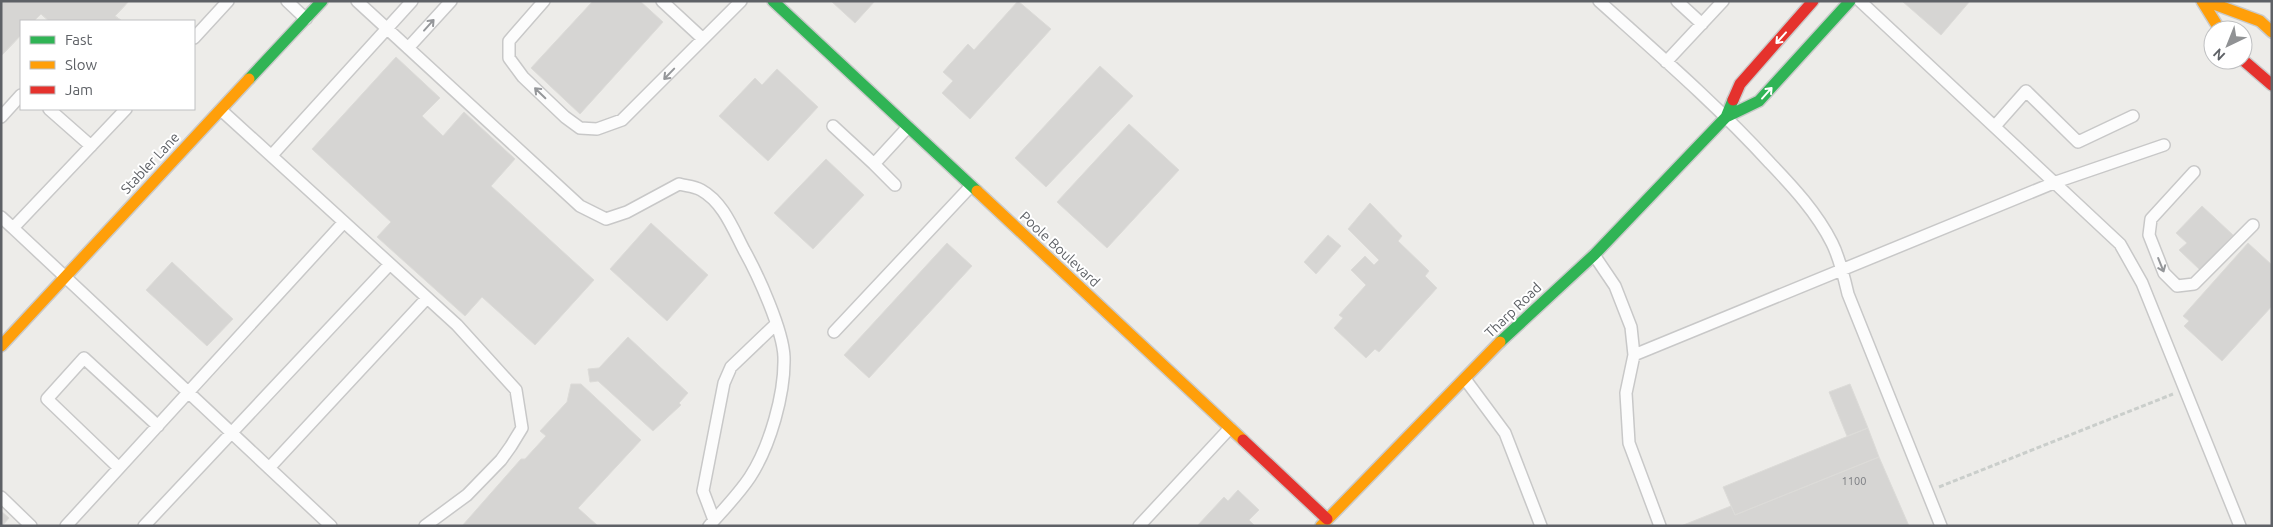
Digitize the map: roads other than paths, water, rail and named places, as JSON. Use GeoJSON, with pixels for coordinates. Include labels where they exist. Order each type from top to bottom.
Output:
{"type":"FeatureCollection","features":[{"type":"Feature","properties":{"kind":"main road","name":"Stabler Lane"},"geometry":{"type":"LineString","coordinates":[[1,346],[322,1]]}},
{"type":"Feature","properties":{"kind":"main road","name":"Poole Boulevard"},"geometry":{"type":"LineString","coordinates":[[773,1],[1230,428],[1324,522]]}},
{"type":"Feature","properties":{"kind":"main road","name":"Tharp Road"},"geometry":{"type":"LineString","coordinates":[[1324,522],[1508,334],[1594,256],[1726,117],[1740,84],[1813,1]]}},
{"type":"Feature","properties":{"kind":"main road","name":"Tharp Road"},"geometry":{"type":"LineString","coordinates":[[1726,117],[1760,102],[1850,1]]}},
{"type":"Feature","properties":{"kind":"main road"},"geometry":{"type":"LineString","coordinates":[[2202,1],[2214,20]]}},
{"type":"Feature","properties":{"kind":"main road"},"geometry":{"type":"LineString","coordinates":[[2206,1],[2260,21],[2272,32]]}},
{"type":"Feature","properties":{"kind":"main road"},"geometry":{"type":"LineString","coordinates":[[2253,69],[2272,85]]}},
{"type":"Feature","properties":{"kind":"lane"},"geometry":{"type":"LineString","coordinates":[[195,37],[228,1]]}},
{"type":"Feature","properties":{"kind":"lane"},"geometry":{"type":"LineString","coordinates":[[287,1],[306,19]]}},
{"type":"Feature","properties":{"kind":"lane"},"geometry":{"type":"LineString","coordinates":[[357,1],[580,206],[606,219],[626,212],[679,184],[700,189],[717,202],[758,275],[776,324],[784,356],[780,396],[763,452],[751,476],[735,498],[711,523]]}},
{"type":"Feature","properties":{"kind":"lane"},"geometry":{"type":"LineString","coordinates":[[272,155],[412,1]]}},
{"type":"Feature","properties":{"kind":"lane"},"geometry":{"type":"LineString","coordinates":[[408,48],[451,1]]}},
{"type":"Feature","properties":{"kind":"lane"},"geometry":{"type":"LineString","coordinates":[[544,1],[509,41],[509,58],[523,77],[565,117],[580,128],[596,129],[622,120],[741,1]]}},
{"type":"Feature","properties":{"kind":"lane"},"geometry":{"type":"LineString","coordinates":[[662,1],[703,39]]}},
{"type":"Feature","properties":{"kind":"lane"},"geometry":{"type":"LineString","coordinates":[[1599,1],[1726,117],[1793,188],[1816,216],[1832,243],[1842,268],[1848,294],[1942,526]]}},
{"type":"Feature","properties":{"kind":"lane"},"geometry":{"type":"LineString","coordinates":[[1678,1],[1702,24]]}},
{"type":"Feature","properties":{"kind":"lane"},"geometry":{"type":"LineString","coordinates":[[1666,62],[1723,1]]}},
{"type":"Feature","properties":{"kind":"lane"},"geometry":{"type":"LineString","coordinates":[[1860,1],[2056,182],[2124,250],[2142,283],[2240,526]]}},
{"type":"Feature","properties":{"kind":"lane"},"geometry":{"type":"LineString","coordinates":[[1995,126],[2026,91],[2078,142],[2133,116]]}},
{"type":"Feature","properties":{"kind":"lane"},"geometry":{"type":"LineString","coordinates":[[1,117],[20,97]]}},
{"type":"Feature","properties":{"kind":"lane"},"geometry":{"type":"LineString","coordinates":[[50,110],[91,146]]}},
{"type":"Feature","properties":{"kind":"lane"},"geometry":{"type":"LineString","coordinates":[[14,228],[125,110]]}},
{"type":"Feature","properties":{"kind":"lane"},"geometry":{"type":"LineString","coordinates":[[221,110],[457,325],[516,390],[522,428],[502,460],[461,500],[425,526]]}},
{"type":"Feature","properties":{"kind":"lane"},"geometry":{"type":"LineString","coordinates":[[833,126],[895,185]]}},
{"type":"Feature","properties":{"kind":"lane"},"geometry":{"type":"LineString","coordinates":[[874,164],[908,127]]}},
{"type":"Feature","properties":{"kind":"lane"},"geometry":{"type":"LineString","coordinates":[[1634,355],[1842,268],[2056,182],[2164,145]]}},
{"type":"Feature","properties":{"kind":"lane"},"geometry":{"type":"LineString","coordinates":[[2194,172],[2151,219],[2149,235],[2164,273],[2177,286],[2194,284],[2253,225]]}},
{"type":"Feature","properties":{"kind":"lane"},"geometry":{"type":"LineString","coordinates":[[834,332],[971,186]]}},
{"type":"Feature","properties":{"kind":"lane"},"geometry":{"type":"LineString","coordinates":[[1,217],[330,526]]}},
{"type":"Feature","properties":{"kind":"lane"},"geometry":{"type":"LineString","coordinates":[[66,526],[344,222]]}},
{"type":"Feature","properties":{"kind":"lane"},"geometry":{"type":"LineString","coordinates":[[1594,256],[1615,286],[1631,327],[1634,355],[1626,393],[1628,443],[1660,526]]}},
{"type":"Feature","properties":{"kind":"lane"},"geometry":{"type":"LineString","coordinates":[[144,526],[390,264]]}},
{"type":"Feature","properties":{"kind":"lane"},"geometry":{"type":"LineString","coordinates":[[269,468],[427,298]]}},
{"type":"Feature","properties":{"kind":"lane"},"geometry":{"type":"LineString","coordinates":[[711,523],[704,492],[724,383],[731,367],[776,324]]}},
{"type":"Feature","properties":{"kind":"lane"},"geometry":{"type":"LineString","coordinates":[[119,468],[47,399],[84,358],[158,426]]}},
{"type":"Feature","properties":{"kind":"lane"},"geometry":{"type":"LineString","coordinates":[[1465,379],[1505,433],[1541,526]]}},
{"type":"Feature","properties":{"kind":"lane"},"geometry":{"type":"LineString","coordinates":[[1139,526],[1230,428]]}},
{"type":"Feature","properties":{"kind":"lane"},"geometry":{"type":"LineString","coordinates":[[2,498],[31,526]]}}]}
